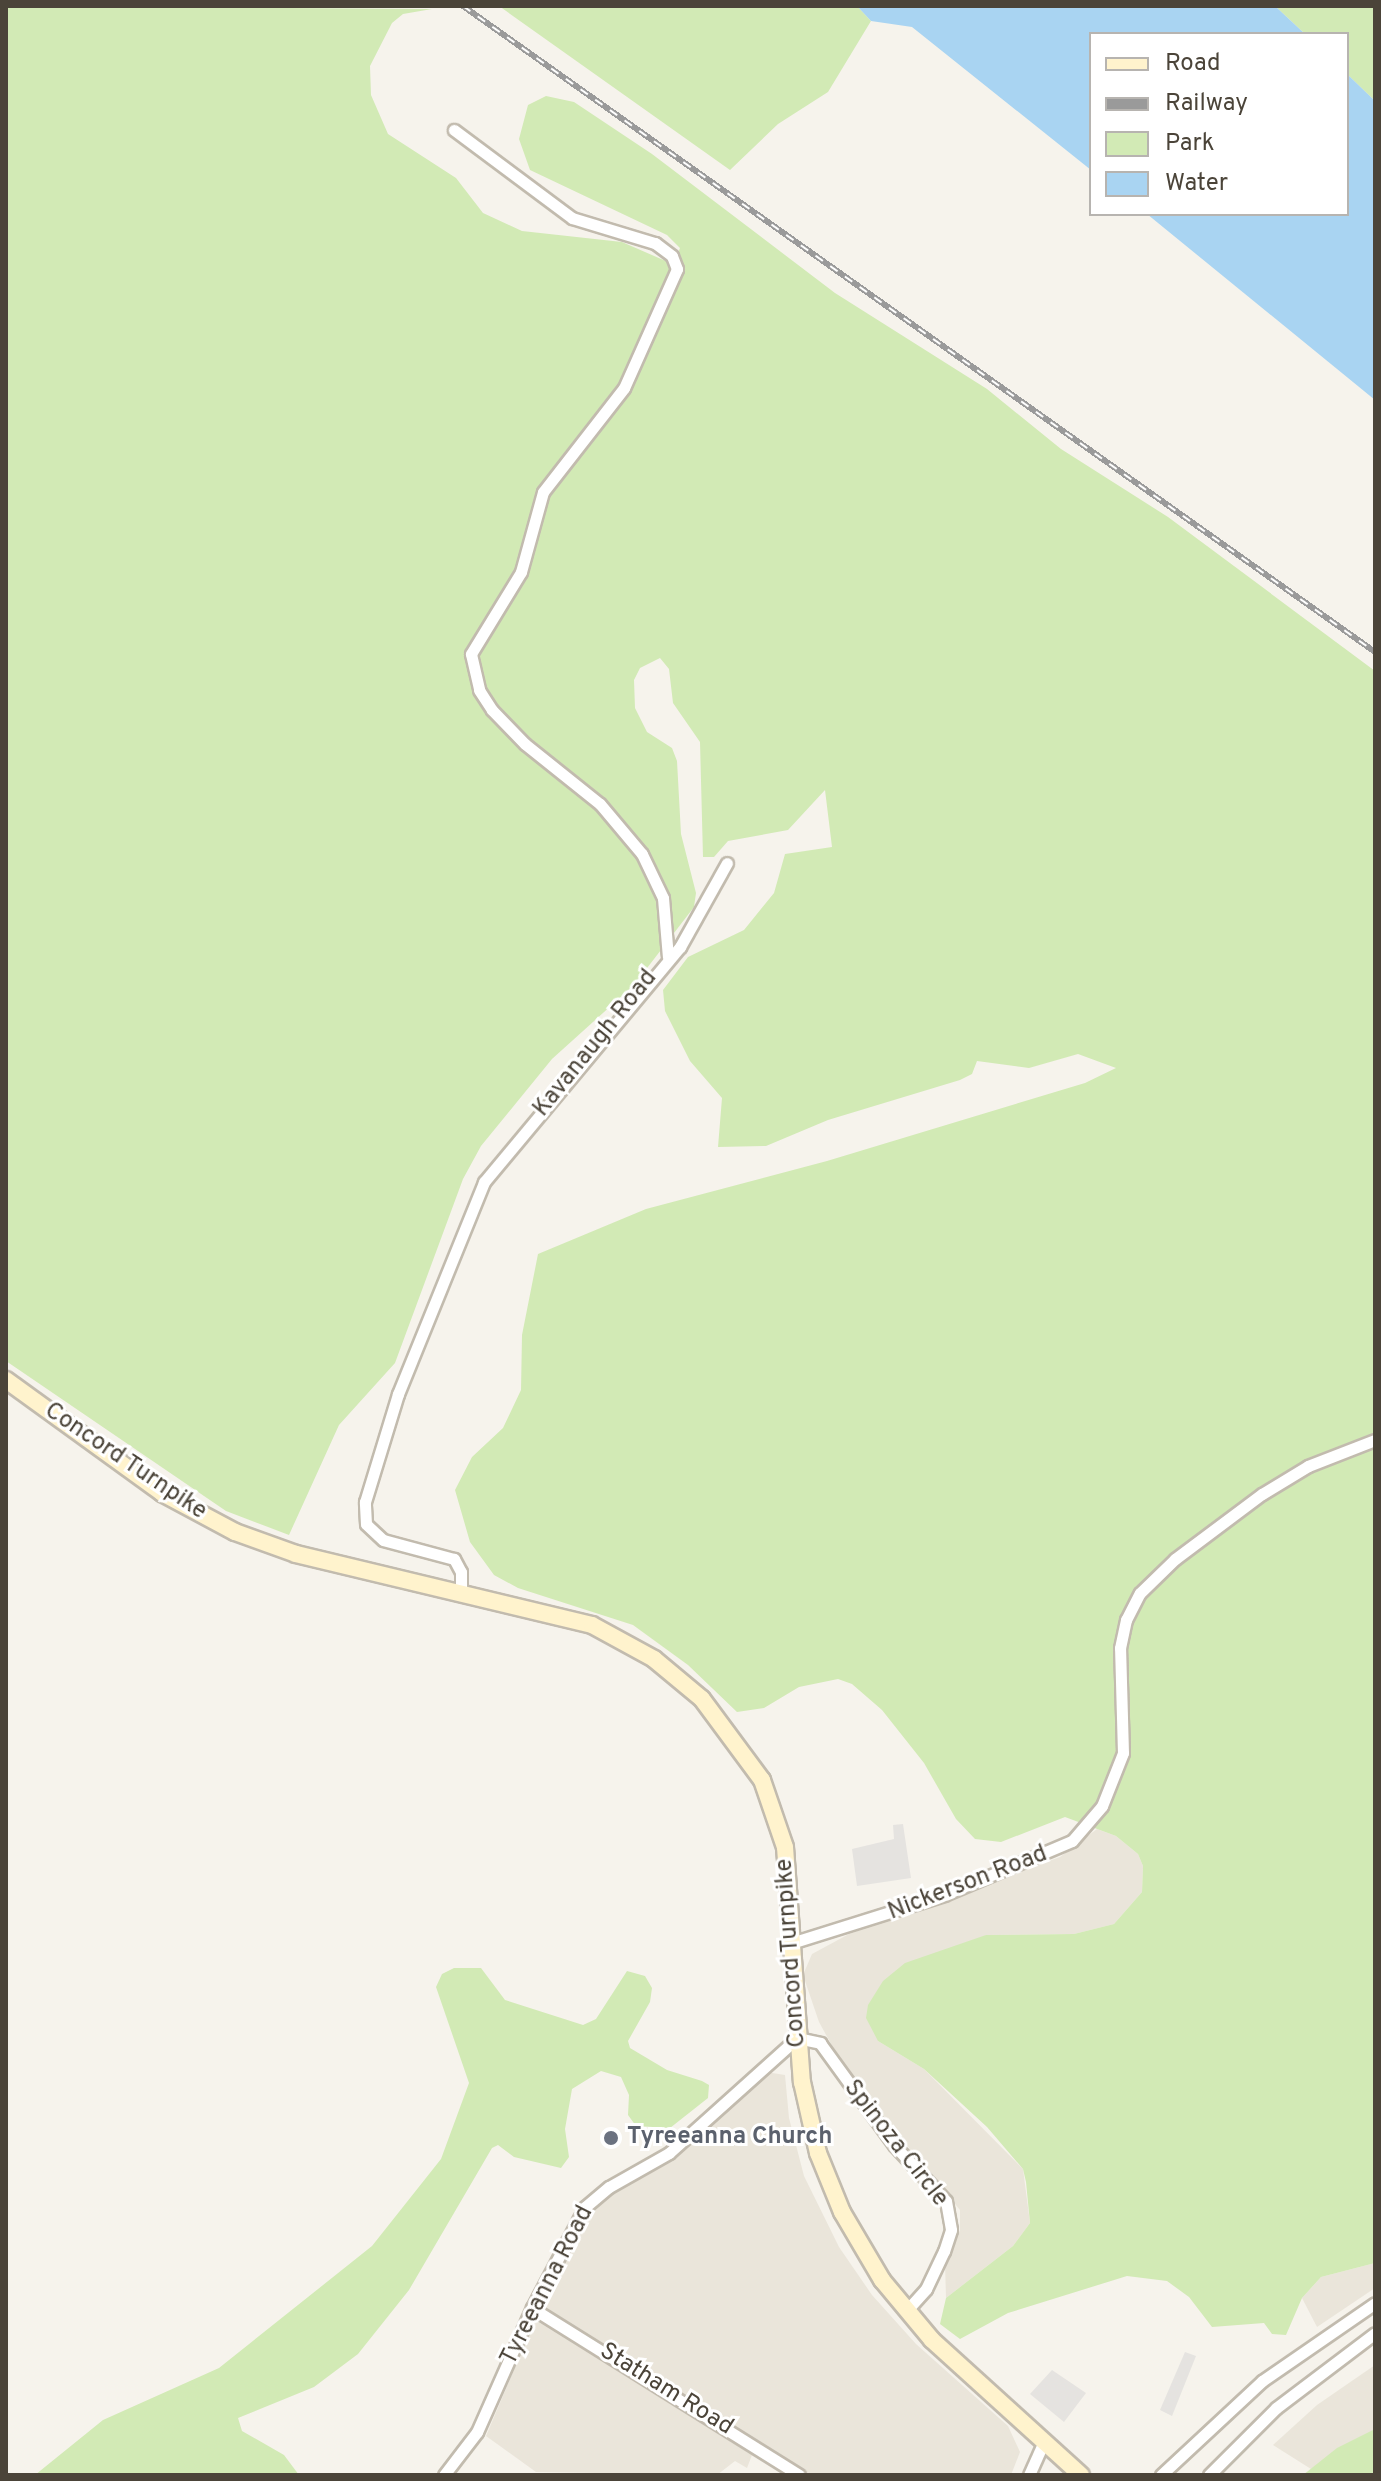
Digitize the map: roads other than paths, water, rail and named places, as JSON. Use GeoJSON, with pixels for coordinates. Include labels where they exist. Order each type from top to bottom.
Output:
{"type":"FeatureCollection","features":[{"type":"Feature","properties":{"kind":"street","name":"Kavanaugh Road"},"geometry":{"type":"LineString","coordinates":[[454,130],[562,212],[589,226],[655,243],[672,256],[677,269],[624,388],[543,492],[521,572],[471,654],[479,690],[492,710],[525,744],[600,804],[642,854],[663,898],[668,957],[484,1182],[385,1432],[365,1502],[366,1524],[383,1540],[454,1559],[461,1572],[461,1591]]}},
{"type":"Feature","properties":{"kind":"street"},"geometry":{"type":"LineString","coordinates":[[668,957],[690,933],[727,863]]}},
{"type":"Feature","properties":{"kind":"street","name":"Concord Turnpike"},"geometry":{"type":"LineString","coordinates":[[6,1380],[162,1493],[235,1532],[296,1554],[461,1591],[592,1625],[654,1659],[702,1699],[746,1754],[774,1808],[789,1863],[797,2038],[808,2117],[827,2178],[859,2246],[906,2311],[1081,2475]]}},
{"type":"Feature","properties":{"kind":"street","name":"Nickerson Road"},"geometry":{"type":"LineString","coordinates":[[794,1942],[944,1895],[1072,1841],[1102,1806],[1123,1753],[1120,1648],[1126,1620],[1140,1593],[1175,1559],[1262,1494],[1308,1466],[1375,1440]]}},
{"type":"Feature","properties":{"kind":"street","name":"Tyreeanna Road"},"geometry":{"type":"LineString","coordinates":[[444,2475],[477,2432],[532,2308],[576,2220],[595,2196],[669,2153],[797,2038]]}},
{"type":"Feature","properties":{"kind":"street","name":"Spinoza Circle"},"geometry":{"type":"LineString","coordinates":[[797,2038],[820,2043],[894,2145],[946,2201],[951,2230],[944,2251],[926,2289],[906,2311]]}},
{"type":"Feature","properties":{"kind":"street"},"geometry":{"type":"LineString","coordinates":[[1161,2475],[1262,2381],[1375,2303]]}},
{"type":"Feature","properties":{"kind":"street","name":"Statham Road"},"geometry":{"type":"LineString","coordinates":[[532,2308],[799,2475]]}},
{"type":"Feature","properties":{"kind":"street"},"geometry":{"type":"LineString","coordinates":[[1209,2475],[1276,2408],[1375,2333]]}},
{"type":"Feature","properties":{"kind":"street"},"geometry":{"type":"LineString","coordinates":[[1029,2475],[1044,2441]]}},
{"type":"Feature","properties":{"kind":"water"},"geometry":{"type":"Polygon","coordinates":[[[857,6],[1275,6],[1303,32],[1089,32],[1089,168],[912,27],[871,21],[857,6]]]}},
{"type":"Feature","properties":{"kind":"water"},"geometry":{"type":"Polygon","coordinates":[[[1349,76],[1375,101],[1375,400],[1149,216],[1349,216],[1349,76]]]}},
{"type":"Feature","properties":{"kind":"railway"},"geometry":{"type":"LineString","coordinates":[[463,6],[1375,652]]}},
{"type":"Feature","properties":{"kind":"place","name":"Tyreeanna Church"},"geometry":{"type":"Point","coordinates":[611,2138]}}]}
